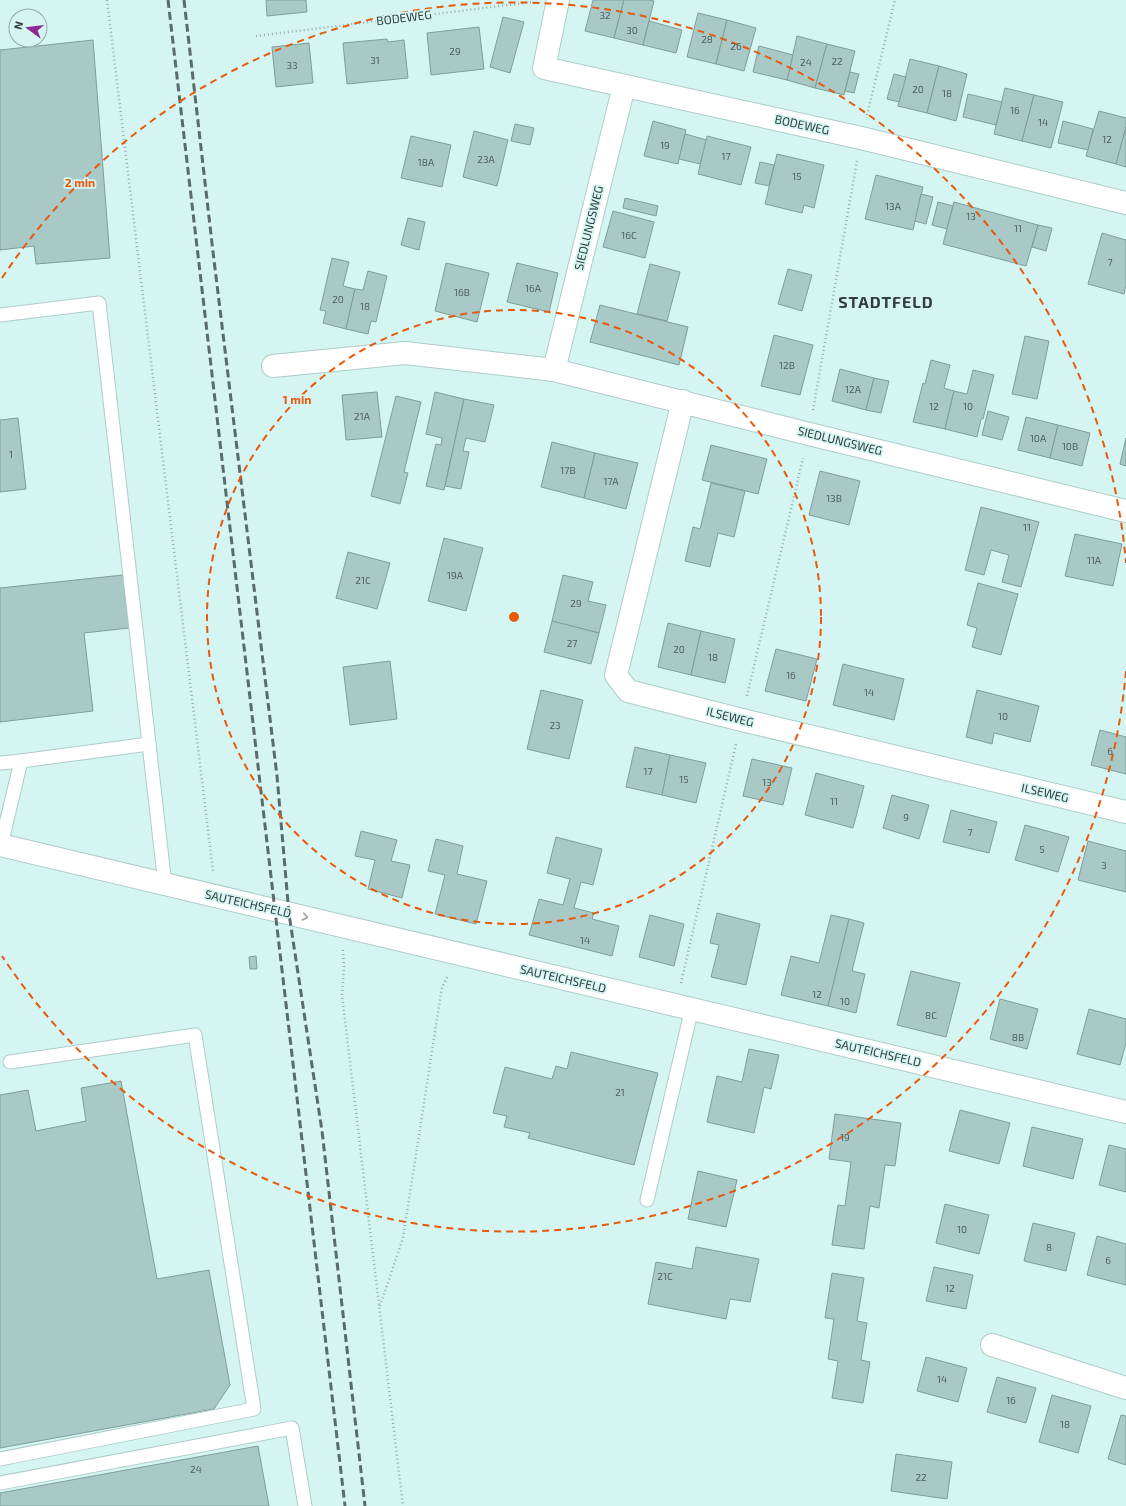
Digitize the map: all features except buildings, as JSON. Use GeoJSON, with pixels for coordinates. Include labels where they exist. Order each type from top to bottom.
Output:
{"type":"FeatureCollection","features":[{"type":"Feature","properties":{"kind":"street","name":"BODEWEG"},"geometry":{"type":"LineString","coordinates":[[558,0],[544,68],[861,138],[1126,203]]}},
{"type":"Feature","properties":{"kind":"street","name":"SIEDLUNGSWEG"},"geometry":{"type":"LineString","coordinates":[[554,370],[624,86]]}},
{"type":"Feature","properties":{"kind":"street","name":"SIEDLUNGSWEG"},"geometry":{"type":"LineString","coordinates":[[273,366],[405,353],[554,370],[1126,511]]}},
{"type":"Feature","properties":{"kind":"street","name":"ILSEWEG"},"geometry":{"type":"LineString","coordinates":[[682,401],[616,675],[628,691],[742,720],[1126,812]]}},
{"type":"Feature","properties":{"kind":"street","name":"SAUTEICHSFELD"},"geometry":{"type":"LineString","coordinates":[[0,845],[1126,1112]]}},
{"type":"Feature","properties":{"kind":"street"},"geometry":{"type":"LineString","coordinates":[[992,1345],[1126,1388]]}},
{"type":"Feature","properties":{"kind":"lane"},"geometry":{"type":"LineString","coordinates":[[0,315],[99,303],[165,885]]}},
{"type":"Feature","properties":{"kind":"lane"},"geometry":{"type":"LineString","coordinates":[[0,763],[149,744]]}},
{"type":"Feature","properties":{"kind":"lane"},"geometry":{"type":"LineString","coordinates":[[0,845],[21,761]]}},
{"type":"Feature","properties":{"kind":"lane"},"geometry":{"type":"LineString","coordinates":[[647,1200],[684,1006]]}},
{"type":"Feature","properties":{"kind":"lane"},"geometry":{"type":"LineString","coordinates":[[0,1459],[254,1409],[195,1035],[10,1062]]}},
{"type":"Feature","properties":{"kind":"lane"},"geometry":{"type":"LineString","coordinates":[[0,1483],[292,1428],[305,1506]]}},
{"type":"Feature","properties":{"kind":"path"},"geometry":{"type":"LineString","coordinates":[[107,0],[214,866],[212,896]]}},
{"type":"Feature","properties":{"kind":"path"},"geometry":{"type":"LineString","coordinates":[[684,1006],[742,720],[809,434],[861,138],[895,0]]}},
{"type":"Feature","properties":{"kind":"path","name":"BODEWEG"},"geometry":{"type":"LineString","coordinates":[[256,36],[536,2]]}},
{"type":"Feature","properties":{"kind":"path"},"geometry":{"type":"LineString","coordinates":[[342,926],[344,967],[342,994],[403,1506]]}},
{"type":"Feature","properties":{"kind":"path"},"geometry":{"type":"LineString","coordinates":[[379,1309],[402,1238],[442,987],[460,955]]}},
{"type":"Feature","properties":{"kind":"railway"},"geometry":{"type":"LineString","coordinates":[[168,0],[345,1506]]}},
{"type":"Feature","properties":{"kind":"railway"},"geometry":{"type":"LineString","coordinates":[[184,0],[277,776],[289,914],[322,1131],[365,1506]]}},
{"type":"Feature","properties":{"kind":"district","name":"STADTFELD"},"geometry":{"type":"Point","coordinates":[886,302]}}]}
